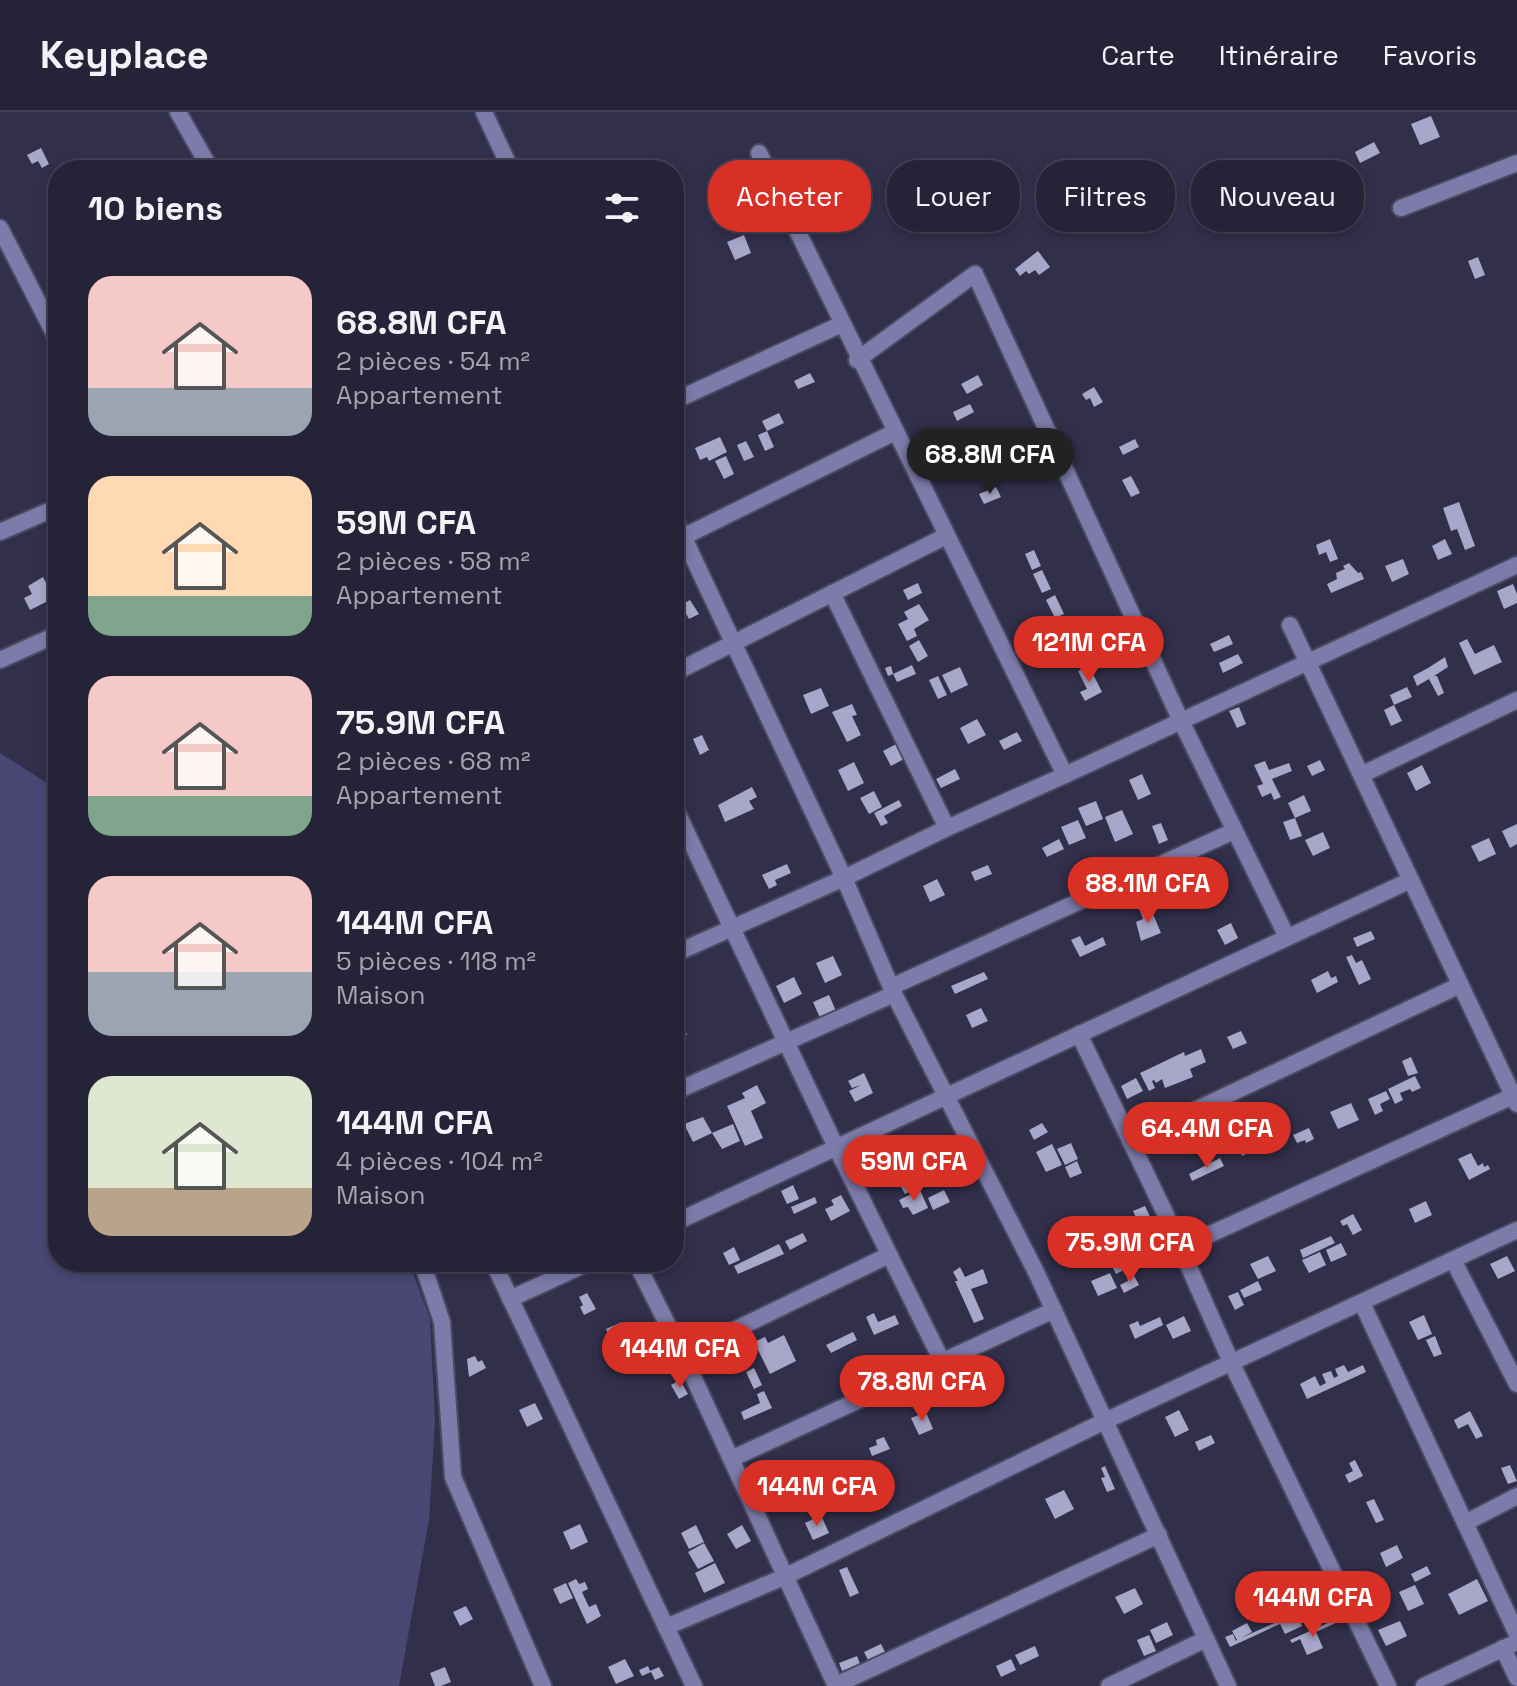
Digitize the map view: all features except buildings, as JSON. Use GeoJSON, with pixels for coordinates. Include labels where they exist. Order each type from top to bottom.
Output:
{"type":"FeatureCollection","features":[{"type":"Feature","properties":{"kind":"street"},"geometry":{"type":"LineString","coordinates":[[178,112],[205,160]]}},
{"type":"Feature","properties":{"kind":"street"},"geometry":{"type":"LineString","coordinates":[[484,112],[506,160]]}},
{"type":"Feature","properties":{"kind":"street"},"geometry":{"type":"LineString","coordinates":[[759,153],[1065,775]]}},
{"type":"Feature","properties":{"kind":"street"},"geometry":{"type":"LineString","coordinates":[[1401,208],[1517,163]]}},
{"type":"Feature","properties":{"kind":"street"},"geometry":{"type":"LineString","coordinates":[[0,228],[48,322]]}},
{"type":"Feature","properties":{"kind":"street"},"geometry":{"type":"LineString","coordinates":[[858,359],[975,274],[1181,721],[1287,937]]}},
{"type":"Feature","properties":{"kind":"street"},"geometry":{"type":"LineString","coordinates":[[684,396],[842,324]]}},
{"type":"Feature","properties":{"kind":"street"},"geometry":{"type":"LineString","coordinates":[[684,537],[895,432]]}},
{"type":"Feature","properties":{"kind":"street"},"geometry":{"type":"LineString","coordinates":[[0,532],[48,511]]}},
{"type":"Feature","properties":{"kind":"street"},"geometry":{"type":"LineString","coordinates":[[684,668],[946,536]]}},
{"type":"Feature","properties":{"kind":"street"},"geometry":{"type":"LineString","coordinates":[[684,539],[844,878],[892,990],[1054,1310],[1228,1686]]}},
{"type":"Feature","properties":{"kind":"street"},"geometry":{"type":"LineString","coordinates":[[684,950],[1517,565]]}},
{"type":"Feature","properties":{"kind":"street"},"geometry":{"type":"LineString","coordinates":[[832,593],[947,828]]}},
{"type":"Feature","properties":{"kind":"street"},"geometry":{"type":"LineString","coordinates":[[1180,1248],[1515,1100],[1290,625]]}},
{"type":"Feature","properties":{"kind":"street"},"geometry":{"type":"LineString","coordinates":[[0,660],[48,638]]}},
{"type":"Feature","properties":{"kind":"street"},"geometry":{"type":"LineString","coordinates":[[1361,775],[1517,700]]}},
{"type":"Feature","properties":{"kind":"street"},"geometry":{"type":"LineString","coordinates":[[684,828],[942,1361]]}},
{"type":"Feature","properties":{"kind":"street"},"geometry":{"type":"LineString","coordinates":[[684,1088],[1234,831]]}},
{"type":"Feature","properties":{"kind":"street"},"geometry":{"type":"LineString","coordinates":[[684,1218],[1411,880]]}},
{"type":"Feature","properties":{"kind":"street"},"geometry":{"type":"LineString","coordinates":[[1130,1141],[1460,985]]}},
{"type":"Feature","properties":{"kind":"street"},"geometry":{"type":"LineString","coordinates":[[1079,1034],[1231,1362],[1388,1686]]}},
{"type":"Feature","properties":{"kind":"street"},"geometry":{"type":"LineString","coordinates":[[666,1627],[784,1577],[1105,1421],[1517,1230]]}},
{"type":"Feature","properties":{"kind":"street"},"geometry":{"type":"LineString","coordinates":[[683,1355],[889,1255]]}},
{"type":"Feature","properties":{"kind":"street"},"geometry":{"type":"LineString","coordinates":[[1453,1260],[1517,1384]]}},
{"type":"Feature","properties":{"kind":"street"},"geometry":{"type":"LineString","coordinates":[[425,1272],[442,1322],[453,1477],[543,1686]]}},
{"type":"Feature","properties":{"kind":"street"},"geometry":{"type":"LineString","coordinates":[[498,1272],[694,1686]]}},
{"type":"Feature","properties":{"kind":"street"},"geometry":{"type":"LineString","coordinates":[[510,1299],[568,1272]]}},
{"type":"Feature","properties":{"kind":"street"},"geometry":{"type":"LineString","coordinates":[[641,1272],[683,1355],[836,1685],[1159,1535]]}},
{"type":"Feature","properties":{"kind":"street"},"geometry":{"type":"LineString","coordinates":[[1362,1303],[1517,1634]]}},
{"type":"Feature","properties":{"kind":"street"},"geometry":{"type":"LineString","coordinates":[[731,1459],[1054,1310]]}},
{"type":"Feature","properties":{"kind":"street"},"geometry":{"type":"LineString","coordinates":[[1465,1523],[1517,1496]]}},
{"type":"Feature","properties":{"kind":"street"},"geometry":{"type":"LineString","coordinates":[[1109,1686],[1206,1639]]}},
{"type":"Feature","properties":{"kind":"street"},"geometry":{"type":"LineString","coordinates":[[1424,1686],[1510,1645],[1517,1678]]}},
{"type":"Feature","properties":{"kind":"shaded area"},"geometry":{"type":"Polygon","coordinates":[[[0,753],[48,784],[48,1272],[413,1272],[430,1319],[435,1420],[429,1520],[399,1686],[0,1686],[0,753]]]}}]}
